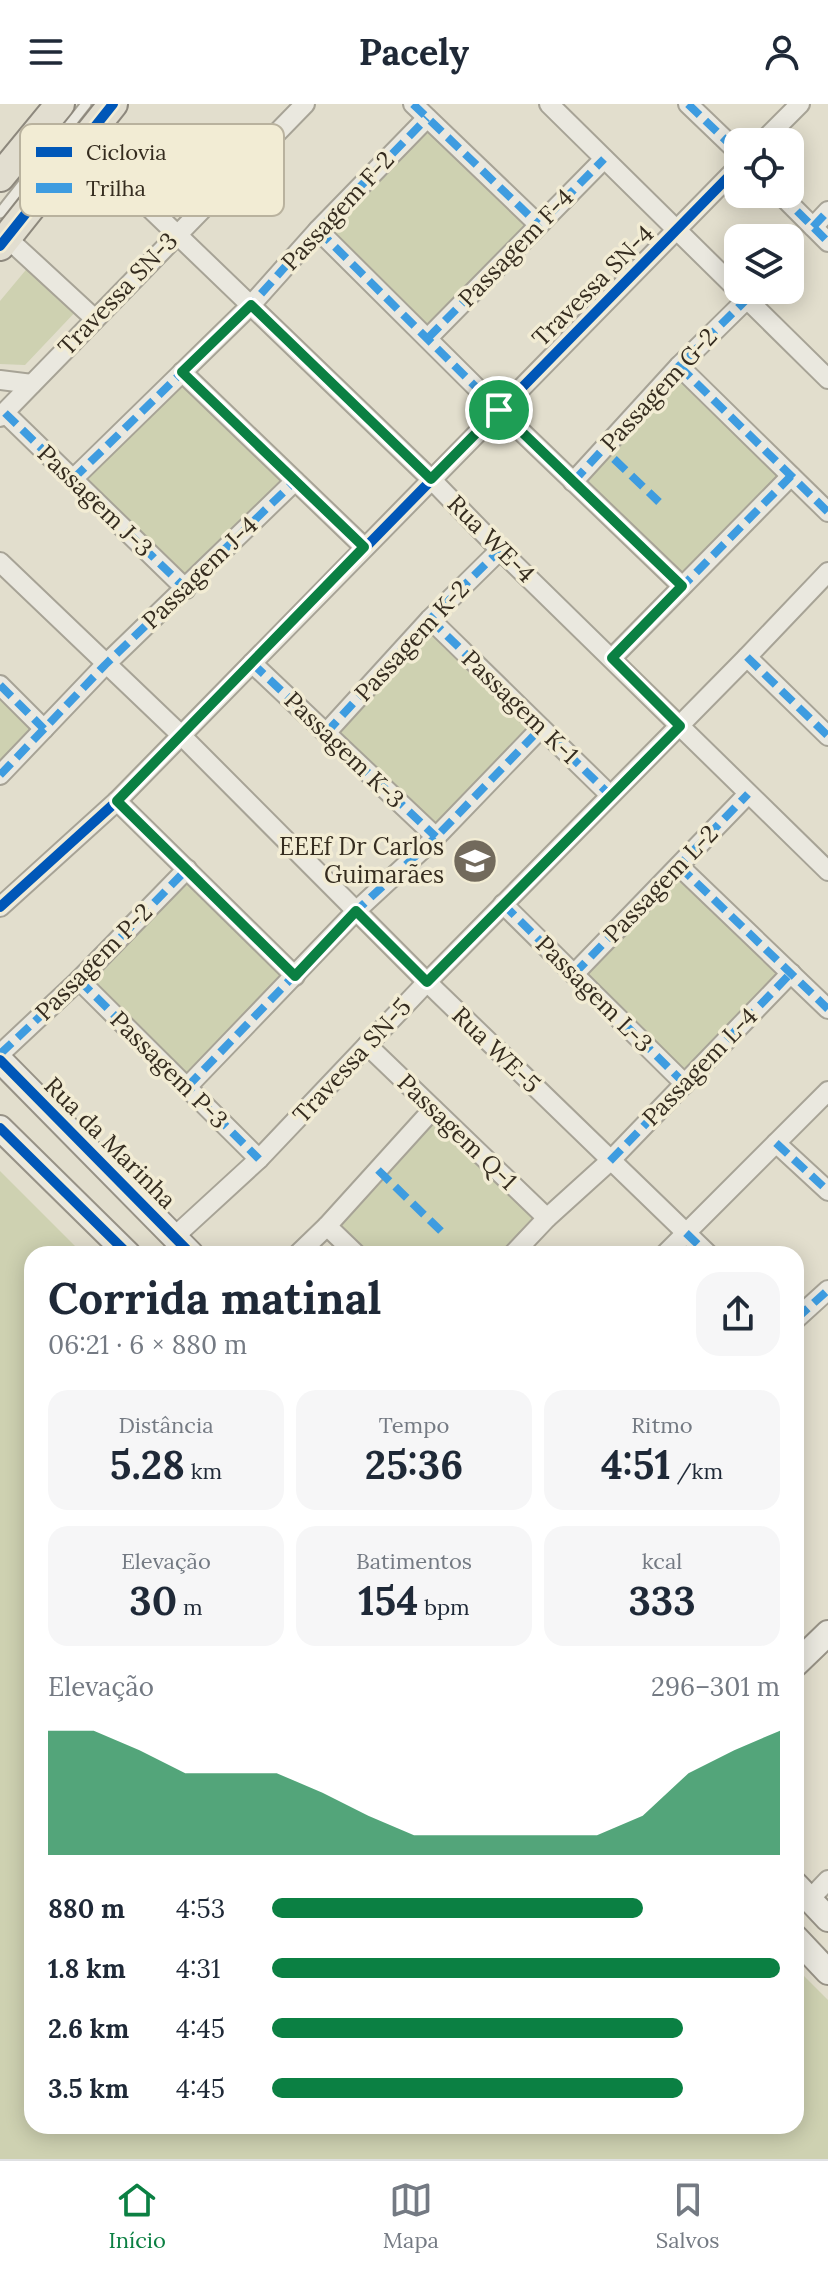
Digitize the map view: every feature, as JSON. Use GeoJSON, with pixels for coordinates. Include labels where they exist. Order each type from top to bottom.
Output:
{"type":"FeatureCollection","features":[{"type":"Feature","properties":{"kind":"main road"},"geometry":{"type":"LineString","coordinates":[[44,124],[60,104]]}},
{"type":"Feature","properties":{"kind":"main road"},"geometry":{"type":"LineString","coordinates":[[97,124],[113,104]]}},
{"type":"Feature","properties":{"kind":"main road"},"geometry":{"type":"LineString","coordinates":[[0,177],[20,153]]}},
{"type":"Feature","properties":{"kind":"main road"},"geometry":{"type":"LineString","coordinates":[[2,232],[20,212]]}},
{"type":"Feature","properties":{"kind":"main road","name":"Rua da Marinha"},"geometry":{"type":"LineString","coordinates":[[0,1060],[183,1246]]}},
{"type":"Feature","properties":{"kind":"main road"},"geometry":{"type":"LineString","coordinates":[[0,1128],[120,1246]]}},
{"type":"Feature","properties":{"kind":"main road"},"geometry":{"type":"LineString","coordinates":[[804,1656],[828,1633]]}},
{"type":"Feature","properties":{"kind":"main road"},"geometry":{"type":"LineString","coordinates":[[804,1893],[828,1919]]}},
{"type":"Feature","properties":{"kind":"main road"},"geometry":{"type":"LineString","coordinates":[[804,1946],[824,1967]]}},
{"type":"Feature","properties":{"kind":"street","name":"Travessa SN-3"},"geometry":{"type":"LineString","coordinates":[[284,125],[305,104]]}},
{"type":"Feature","properties":{"kind":"street"},"geometry":{"type":"LineString","coordinates":[[413,104],[538,224]]}},
{"type":"Feature","properties":{"kind":"street"},"geometry":{"type":"LineString","coordinates":[[549,104],[724,276]]}},
{"type":"Feature","properties":{"kind":"street"},"geometry":{"type":"LineString","coordinates":[[688,104],[724,139]]}},
{"type":"Feature","properties":{"kind":"street"},"geometry":{"type":"LineString","coordinates":[[776,128],[800,104]]}},
{"type":"Feature","properties":{"kind":"street","name":"Passagem F-2"},"geometry":{"type":"LineString","coordinates":[[73,479],[251,305],[318,230],[427,118]]}},
{"type":"Feature","properties":{"kind":"street","name":"Passagem F-4"},"geometry":{"type":"LineString","coordinates":[[428,338],[604,159]]}},
{"type":"Feature","properties":{"kind":"street","name":"Travessa SN-4"},"geometry":{"type":"LineString","coordinates":[[1,904],[117,801],[724,181]]}},
{"type":"Feature","properties":{"kind":"street"},"geometry":{"type":"LineString","coordinates":[[794,208],[828,242]]}},
{"type":"Feature","properties":{"kind":"street"},"geometry":{"type":"LineString","coordinates":[[813,227],[828,211]]}},
{"type":"Feature","properties":{"kind":"street","name":"Rua WE-4"},"geometry":{"type":"LineString","coordinates":[[159,216],[828,871]]}},
{"type":"Feature","properties":{"kind":"street","name":"Travessa SN-3"},"geometry":{"type":"LineString","coordinates":[[2,415],[194,216]]}},
{"type":"Feature","properties":{"kind":"street"},"geometry":{"type":"LineString","coordinates":[[318,230],[682,586]]}},
{"type":"Feature","properties":{"kind":"street"},"geometry":{"type":"LineString","coordinates":[[2,232],[95,319]]}},
{"type":"Feature","properties":{"kind":"street","name":"Passagem G-2"},"geometry":{"type":"LineString","coordinates":[[573,482],[679,366],[742,304]]}},
{"type":"Feature","properties":{"kind":"street"},"geometry":{"type":"LineString","coordinates":[[752,304],[828,379]]}},
{"type":"Feature","properties":{"kind":"street"},"geometry":{"type":"LineString","coordinates":[[679,366],[828,512]]}},
{"type":"Feature","properties":{"kind":"street"},"geometry":{"type":"LineString","coordinates":[[182,372],[364,547]]}},
{"type":"Feature","properties":{"kind":"street"},"geometry":{"type":"LineString","coordinates":[[0,380],[32,384]]}},
{"type":"Feature","properties":{"kind":"street","name":"Passagem J-3"},"geometry":{"type":"LineString","coordinates":[[2,415],[186,589]]}},
{"type":"Feature","properties":{"kind":"street"},"geometry":{"type":"LineString","coordinates":[[612,658],[791,476]]}},
{"type":"Feature","properties":{"kind":"street","name":"Passagem J-4"},"geometry":{"type":"LineString","coordinates":[[0,775],[105,665],[295,481]]}},
{"type":"Feature","properties":{"kind":"street","name":"Passagem K-2"},"geometry":{"type":"LineString","coordinates":[[326,733],[430,619],[500,550]]}},
{"type":"Feature","properties":{"kind":"street","name":"Rua WE-5"},"geometry":{"type":"LineString","coordinates":[[0,562],[180,734],[427,982],[700,1246]]}},
{"type":"Feature","properties":{"kind":"street","name":"Travessa SN-5"},"geometry":{"type":"LineString","coordinates":[[183,1246],[259,1159],[427,982],[828,572]]}},
{"type":"Feature","properties":{"kind":"street","name":"Passagem K-1"},"geometry":{"type":"LineString","coordinates":[[430,619],[610,795]]}},
{"type":"Feature","properties":{"kind":"street"},"geometry":{"type":"LineString","coordinates":[[747,657],[824,725]]}},
{"type":"Feature","properties":{"kind":"street","name":"Passagem K-3"},"geometry":{"type":"LineString","coordinates":[[252,663],[436,837]]}},
{"type":"Feature","properties":{"kind":"street"},"geometry":{"type":"LineString","coordinates":[[0,685],[44,729]]}},
{"type":"Feature","properties":{"kind":"street"},"geometry":{"type":"LineString","coordinates":[[187,1087],[356,911],[436,837],[541,728]]}},
{"type":"Feature","properties":{"kind":"street","name":"Passagem L-2"},"geometry":{"type":"LineString","coordinates":[[574,974],[748,794]]}},
{"type":"Feature","properties":{"kind":"street"},"geometry":{"type":"LineString","coordinates":[[117,801],[295,976]]}},
{"type":"Feature","properties":{"kind":"street"},"geometry":{"type":"LineString","coordinates":[[679,866],[828,1009]]}},
{"type":"Feature","properties":{"kind":"street","name":"Passagem P-2"},"geometry":{"type":"LineString","coordinates":[[0,1054],[79,980],[187,869]]}},
{"type":"Feature","properties":{"kind":"street","name":"Passagem L-3"},"geometry":{"type":"LineString","coordinates":[[503,904],[685,1084]]}},
{"type":"Feature","properties":{"kind":"street","name":"Passagem L-4"},"geometry":{"type":"LineString","coordinates":[[521,1246],[610,1161],[791,973]]}},
{"type":"Feature","properties":{"kind":"street","name":"Passagem P-3"},"geometry":{"type":"LineString","coordinates":[[79,980],[259,1159]]}},
{"type":"Feature","properties":{"kind":"street","name":"Passagem Q-1"},"geometry":{"type":"LineString","coordinates":[[367,1045],[547,1218]]}},
{"type":"Feature","properties":{"kind":"street"},"geometry":{"type":"LineString","coordinates":[[673,1246],[828,1091]]}},
{"type":"Feature","properties":{"kind":"street"},"geometry":{"type":"LineString","coordinates":[[306,1246],[433,1109]]}},
{"type":"Feature","properties":{"kind":"street"},"geometry":{"type":"LineString","coordinates":[[776,1143],[828,1191]]}},
{"type":"Feature","properties":{"kind":"street"},"geometry":{"type":"LineString","coordinates":[[327,1226],[348,1246]]}},
{"type":"Feature","properties":{"kind":"street"},"geometry":{"type":"LineString","coordinates":[[804,1312],[828,1290]]}},
{"type":"Feature","properties":{"kind":"street"},"geometry":{"type":"LineString","coordinates":[[804,1892],[828,1880]]}},
{"type":"Feature","properties":{"kind":"lane"},"geometry":{"type":"LineString","coordinates":[[73,124],[86,104]]}},
{"type":"Feature","properties":{"kind":"lane"},"geometry":{"type":"LineString","coordinates":[[2,232],[20,205]]}},
{"type":"Feature","properties":{"kind":"green space"},"geometry":{"type":"Polygon","coordinates":[[[427,118],[538,224],[428,338],[318,230],[427,118]]]}},
{"type":"Feature","properties":{"kind":"green space"},"geometry":{"type":"Polygon","coordinates":[[[30,265],[79,308],[25,365],[0,364],[0,301],[30,265]]]}},
{"type":"Feature","properties":{"kind":"green space"},"geometry":{"type":"Polygon","coordinates":[[[679,366],[791,476],[682,586],[573,482],[679,366]]]}},
{"type":"Feature","properties":{"kind":"green space"},"geometry":{"type":"Polygon","coordinates":[[[182,372],[295,481],[186,589],[73,479],[182,372]]]}},
{"type":"Feature","properties":{"kind":"green space"},"geometry":{"type":"Polygon","coordinates":[[[430,619],[541,728],[436,837],[326,733],[430,619]]]}},
{"type":"Feature","properties":{"kind":"green space"},"geometry":{"type":"Polygon","coordinates":[[[0,685],[44,729],[0,775],[0,685]]]}},
{"type":"Feature","properties":{"kind":"green space"},"geometry":{"type":"Polygon","coordinates":[[[679,866],[791,973],[685,1084],[574,974],[679,866]]]}},
{"type":"Feature","properties":{"kind":"green space"},"geometry":{"type":"Polygon","coordinates":[[[187,869],[295,976],[187,1087],[79,980],[187,869]]]}},
{"type":"Feature","properties":{"kind":"green space"},"geometry":{"type":"Polygon","coordinates":[[[433,1109],[547,1218],[521,1246],[348,1246],[327,1226],[433,1109]]]}},
{"type":"Feature","properties":{"kind":"green space"},"geometry":{"type":"Polygon","coordinates":[[[0,1171],[75,1246],[24,1246],[24,2134],[804,2134],[804,1976],[828,2000],[828,2159],[0,2159],[0,1171]]]}},
{"type":"Feature","properties":{"kind":"marked path"},"geometry":{"type":"LineString","coordinates":[[413,104],[538,224]]}},
{"type":"Feature","properties":{"kind":"marked path"},"geometry":{"type":"LineString","coordinates":[[688,104],[724,139]]}},
{"type":"Feature","properties":{"kind":"marked path"},"geometry":{"type":"LineString","coordinates":[[73,479],[251,305],[318,230],[427,118]]}},
{"type":"Feature","properties":{"kind":"marked path"},"geometry":{"type":"LineString","coordinates":[[428,338],[604,159]]}},
{"type":"Feature","properties":{"kind":"marked path"},"geometry":{"type":"LineString","coordinates":[[794,208],[828,242]]}},
{"type":"Feature","properties":{"kind":"marked path"},"geometry":{"type":"LineString","coordinates":[[813,227],[828,211]]}},
{"type":"Feature","properties":{"kind":"marked path"},"geometry":{"type":"LineString","coordinates":[[318,230],[682,586]]}},
{"type":"Feature","properties":{"kind":"marked path"},"geometry":{"type":"LineString","coordinates":[[573,482],[679,366],[742,304]]}},
{"type":"Feature","properties":{"kind":"marked path"},"geometry":{"type":"LineString","coordinates":[[679,366],[828,512]]}},
{"type":"Feature","properties":{"kind":"marked path"},"geometry":{"type":"LineString","coordinates":[[182,372],[364,547]]}},
{"type":"Feature","properties":{"kind":"marked path"},"geometry":{"type":"LineString","coordinates":[[5,413],[186,589]]}},
{"type":"Feature","properties":{"kind":"marked path"},"geometry":{"type":"LineString","coordinates":[[614,459],[659,502]]}},
{"type":"Feature","properties":{"kind":"marked path"},"geometry":{"type":"LineString","coordinates":[[612,658],[791,476]]}},
{"type":"Feature","properties":{"kind":"marked path"},"geometry":{"type":"LineString","coordinates":[[0,775],[105,665],[295,481]]}},
{"type":"Feature","properties":{"kind":"marked path"},"geometry":{"type":"LineString","coordinates":[[326,733],[430,619],[500,550]]}},
{"type":"Feature","properties":{"kind":"marked path"},"geometry":{"type":"LineString","coordinates":[[430,619],[610,795]]}},
{"type":"Feature","properties":{"kind":"marked path"},"geometry":{"type":"LineString","coordinates":[[747,657],[828,736]]}},
{"type":"Feature","properties":{"kind":"marked path"},"geometry":{"type":"LineString","coordinates":[[252,663],[436,837]]}},
{"type":"Feature","properties":{"kind":"marked path"},"geometry":{"type":"LineString","coordinates":[[0,685],[44,729]]}},
{"type":"Feature","properties":{"kind":"marked path"},"geometry":{"type":"LineString","coordinates":[[187,1087],[356,911],[436,837],[541,728]]}},
{"type":"Feature","properties":{"kind":"marked path"},"geometry":{"type":"LineString","coordinates":[[574,974],[748,794]]}},
{"type":"Feature","properties":{"kind":"marked path"},"geometry":{"type":"LineString","coordinates":[[117,801],[295,976]]}},
{"type":"Feature","properties":{"kind":"marked path"},"geometry":{"type":"LineString","coordinates":[[679,866],[828,1009]]}},
{"type":"Feature","properties":{"kind":"marked path"},"geometry":{"type":"LineString","coordinates":[[0,1054],[79,980],[187,869]]}},
{"type":"Feature","properties":{"kind":"marked path"},"geometry":{"type":"LineString","coordinates":[[503,904],[685,1084]]}},
{"type":"Feature","properties":{"kind":"marked path"},"geometry":{"type":"LineString","coordinates":[[610,1161],[791,973]]}},
{"type":"Feature","properties":{"kind":"marked path"},"geometry":{"type":"LineString","coordinates":[[79,980],[259,1159]]}},
{"type":"Feature","properties":{"kind":"marked path"},"geometry":{"type":"LineString","coordinates":[[776,1143],[828,1191]]}},
{"type":"Feature","properties":{"kind":"marked path"},"geometry":{"type":"LineString","coordinates":[[378,1170],[441,1231]]}},
{"type":"Feature","properties":{"kind":"marked path"},"geometry":{"type":"LineString","coordinates":[[686,1233],[700,1246]]}},
{"type":"Feature","properties":{"kind":"marked path"},"geometry":{"type":"LineString","coordinates":[[804,1312],[828,1290]]}},
{"type":"Feature","properties":{"kind":"cycle path"},"geometry":{"type":"LineString","coordinates":[[97,124],[113,104]]}},
{"type":"Feature","properties":{"kind":"cycle path"},"geometry":{"type":"LineString","coordinates":[[0,907],[117,801],[724,181]]}},
{"type":"Feature","properties":{"kind":"cycle path"},"geometry":{"type":"LineString","coordinates":[[0,246],[24,216]]}},
{"type":"Feature","properties":{"kind":"cycle path"},"geometry":{"type":"LineString","coordinates":[[0,1060],[183,1246]]}},
{"type":"Feature","properties":{"kind":"cycle path"},"geometry":{"type":"LineString","coordinates":[[0,1128],[120,1246]]}},
{"type":"Feature","properties":{"kind":"place","name":"EEEf Dr Carlos Guimarães"},"geometry":{"type":"Point","coordinates":[475,861]}},
{"type":"Feature","properties":{"kind":"route"},"geometry":{"type":"LineString","coordinates":[[251,305],[431,479],[499,410],[682,586],[612,658],[680,726],[427,982],[356,911],[295,976],[117,801],[364,547],[182,372],[251,305]]}}]}
